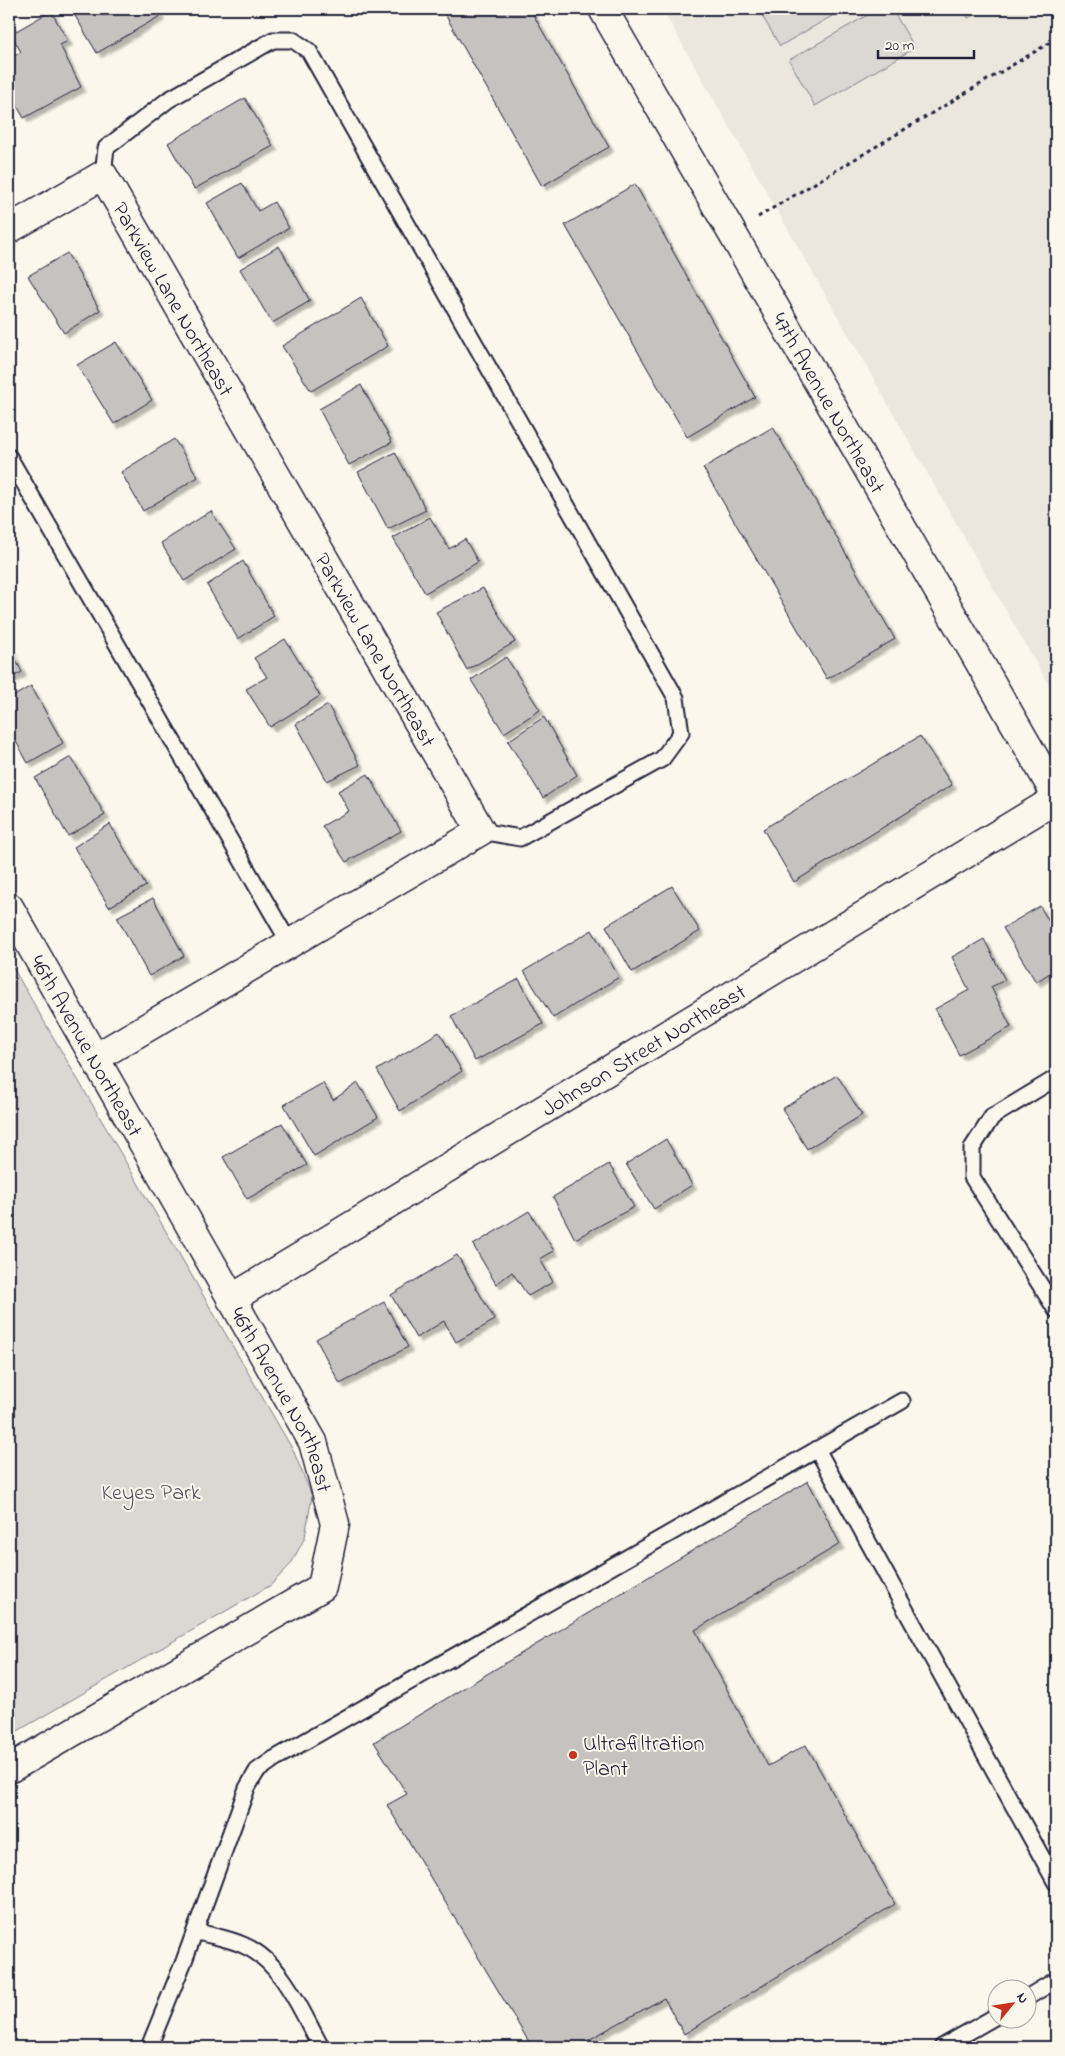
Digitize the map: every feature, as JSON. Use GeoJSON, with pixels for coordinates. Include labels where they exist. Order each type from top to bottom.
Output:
{"type":"FeatureCollection","features":[{"type":"Feature","properties":{"kind":"street","name":"47th Avenue Northeast"},"geometry":{"type":"LineString","coordinates":[[604,9],[1056,795]]}},
{"type":"Feature","properties":{"kind":"street","name":"Parkview Lane Northeast"},"geometry":{"type":"LineString","coordinates":[[9,229],[103,175],[481,831]]}},
{"type":"Feature","properties":{"kind":"street","name":"Johnson Street Northeast"},"geometry":{"type":"LineString","coordinates":[[230,1299],[1056,799]]}},
{"type":"Feature","properties":{"kind":"street"},"geometry":{"type":"LineString","coordinates":[[95,1058],[481,831]]}},
{"type":"Feature","properties":{"kind":"street","name":"46th Avenue Northeast"},"geometry":{"type":"LineString","coordinates":[[9,907],[230,1299],[313,1442],[335,1524],[322,1587],[9,1769]]}},
{"type":"Feature","properties":{"kind":"lane"},"geometry":{"type":"LineString","coordinates":[[103,175],[106,148],[168,100],[273,40],[292,40],[309,51],[676,698],[681,734],[662,759],[520,838],[481,831]]}},
{"type":"Feature","properties":{"kind":"lane"},"geometry":{"type":"LineString","coordinates":[[9,457],[290,944]]}},
{"type":"Feature","properties":{"kind":"lane"},"geometry":{"type":"LineString","coordinates":[[1056,1078],[992,1117],[972,1148],[972,1177],[1056,1310]]}},
{"type":"Feature","properties":{"kind":"lane"},"geometry":{"type":"LineString","coordinates":[[149,2047],[195,1931],[247,1788],[257,1771],[282,1754],[902,1401]]}},
{"type":"Feature","properties":{"kind":"lane"},"geometry":{"type":"LineString","coordinates":[[817,1448],[1056,1883]]}},
{"type":"Feature","properties":{"kind":"lane"},"geometry":{"type":"LineString","coordinates":[[195,1931],[243,1944],[261,1954],[279,1971],[321,2047]]}},
{"type":"Feature","properties":{"kind":"lane"},"geometry":{"type":"LineString","coordinates":[[1038,1991],[1056,1980]]}},
{"type":"Feature","properties":{"kind":"lane"},"geometry":{"type":"LineString","coordinates":[[942,2047],[988,2021]]}},
{"type":"Feature","properties":{"kind":"path"},"geometry":{"type":"LineString","coordinates":[[732,233],[1056,39]]}},
{"type":"Feature","properties":{"kind":"shaded area"},"geometry":{"type":"Polygon","coordinates":[[[662,9],[1056,9],[1056,698],[662,9]]]}},
{"type":"Feature","properties":{"kind":"green space"},"geometry":{"type":"Polygon","coordinates":[[[758,9],[844,9],[780,46],[758,9]]]}},
{"type":"Feature","properties":{"kind":"green space"},"geometry":{"type":"Polygon","coordinates":[[[878,9],[892,9],[915,48],[815,106],[789,60],[878,9]]]}},
{"type":"Feature","properties":{"kind":"green space"},"geometry":{"type":"Polygon","coordinates":[[[963,9],[984,9],[968,18],[963,9]]]}},
{"type":"Feature","properties":{"kind":"green space","name":"Keyes Park"},"geometry":{"type":"Polygon","coordinates":[[[9,961],[293,1450],[312,1496],[305,1537],[291,1564],[271,1585],[9,1736],[9,961]]]}},
{"type":"Feature","properties":{"kind":"building"},"geometry":{"type":"Polygon","coordinates":[[[83,9],[156,9],[160,16],[97,53],[74,14],[83,9]]]}},
{"type":"Feature","properties":{"kind":"building"},"geometry":{"type":"Polygon","coordinates":[[[442,9],[530,9],[609,147],[542,186],[442,9]]]}},
{"type":"Feature","properties":{"kind":"building"},"geometry":{"type":"Polygon","coordinates":[[[51,11],[68,41],[60,45],[81,87],[24,118],[9,92],[9,59],[21,52],[11,34],[51,11]]]}},
{"type":"Feature","properties":{"kind":"building"},"geometry":{"type":"Polygon","coordinates":[[[245,98],[273,146],[194,189],[168,143],[245,98]]]}},
{"type":"Feature","properties":{"kind":"building"},"geometry":{"type":"Polygon","coordinates":[[[242,183],[258,211],[274,202],[289,228],[238,258],[207,203],[242,183]]]}},
{"type":"Feature","properties":{"kind":"building"},"geometry":{"type":"Polygon","coordinates":[[[635,184],[755,397],[687,437],[565,225],[635,184]]]}},
{"type":"Feature","properties":{"kind":"building"},"geometry":{"type":"Polygon","coordinates":[[[279,246],[310,301],[272,323],[240,269],[279,246]]]}},
{"type":"Feature","properties":{"kind":"building"},"geometry":{"type":"Polygon","coordinates":[[[67,253],[100,310],[64,333],[28,276],[67,253]]]}},
{"type":"Feature","properties":{"kind":"building"},"geometry":{"type":"Polygon","coordinates":[[[361,298],[388,346],[311,391],[282,346],[361,298]]]}},
{"type":"Feature","properties":{"kind":"building"},"geometry":{"type":"Polygon","coordinates":[[[116,342],[152,400],[114,424],[77,365],[116,342]]]}},
{"type":"Feature","properties":{"kind":"building"},"geometry":{"type":"Polygon","coordinates":[[[361,385],[392,442],[349,465],[319,409],[361,385]]]}},
{"type":"Feature","properties":{"kind":"building"},"geometry":{"type":"Polygon","coordinates":[[[773,427],[895,639],[827,679],[703,468],[773,427]]]}},
{"type":"Feature","properties":{"kind":"building"},"geometry":{"type":"Polygon","coordinates":[[[174,439],[198,477],[143,511],[121,472],[174,439]]]}},
{"type":"Feature","properties":{"kind":"building"},"geometry":{"type":"Polygon","coordinates":[[[395,452],[426,510],[388,529],[358,472],[395,452]]]}},
{"type":"Feature","properties":{"kind":"building"},"geometry":{"type":"Polygon","coordinates":[[[211,511],[236,549],[184,581],[161,543],[211,511]]]}},
{"type":"Feature","properties":{"kind":"building"},"geometry":{"type":"Polygon","coordinates":[[[430,517],[449,549],[465,539],[478,562],[425,593],[393,538],[430,517]]]}},
{"type":"Feature","properties":{"kind":"building"},"geometry":{"type":"Polygon","coordinates":[[[243,561],[274,616],[238,639],[207,585],[243,561]]]}},
{"type":"Feature","properties":{"kind":"building"},"geometry":{"type":"Polygon","coordinates":[[[483,588],[515,642],[467,670],[436,612],[483,588]]]}},
{"type":"Feature","properties":{"kind":"building"},"geometry":{"type":"Polygon","coordinates":[[[285,639],[320,696],[270,727],[246,689],[267,677],[254,658],[285,639]]]}},
{"type":"Feature","properties":{"kind":"building"},"geometry":{"type":"Polygon","coordinates":[[[9,647],[22,672],[9,679],[9,647]]]}},
{"type":"Feature","properties":{"kind":"building"},"geometry":{"type":"Polygon","coordinates":[[[506,657],[540,710],[504,733],[471,680],[506,657]]]}},
{"type":"Feature","properties":{"kind":"building"},"geometry":{"type":"Polygon","coordinates":[[[31,686],[63,743],[28,763],[9,729],[9,699],[31,686]]]}},
{"type":"Feature","properties":{"kind":"building"},"geometry":{"type":"Polygon","coordinates":[[[328,705],[360,765],[327,781],[296,724],[328,705]]]}},
{"type":"Feature","properties":{"kind":"building"},"geometry":{"type":"Polygon","coordinates":[[[544,717],[577,775],[543,798],[508,741],[544,717]]]}},
{"type":"Feature","properties":{"kind":"building"},"geometry":{"type":"Polygon","coordinates":[[[920,736],[952,785],[794,882],[763,829],[920,736]]]}},
{"type":"Feature","properties":{"kind":"building"},"geometry":{"type":"Polygon","coordinates":[[[71,757],[105,815],[68,836],[35,778],[71,757]]]}},
{"type":"Feature","properties":{"kind":"building"},"geometry":{"type":"Polygon","coordinates":[[[368,774],[401,831],[346,862],[322,826],[349,811],[338,791],[368,774]]]}},
{"type":"Feature","properties":{"kind":"building"},"geometry":{"type":"Polygon","coordinates":[[[110,824],[146,886],[109,907],[74,847],[110,824]]]}},
{"type":"Feature","properties":{"kind":"building"},"geometry":{"type":"Polygon","coordinates":[[[672,886],[700,931],[632,972],[606,926],[672,886]]]}},
{"type":"Feature","properties":{"kind":"building"},"geometry":{"type":"Polygon","coordinates":[[[153,898],[184,956],[149,976],[117,917],[153,898]]]}},
{"type":"Feature","properties":{"kind":"building"},"geometry":{"type":"Polygon","coordinates":[[[1040,906],[1056,934],[1056,969],[1036,982],[1003,928],[1040,906]]]}},
{"type":"Feature","properties":{"kind":"building"},"geometry":{"type":"Polygon","coordinates":[[[592,930],[619,977],[553,1018],[524,971],[592,930]]]}},
{"type":"Feature","properties":{"kind":"building"},"geometry":{"type":"Polygon","coordinates":[[[984,939],[1005,980],[991,987],[1011,1027],[959,1055],[935,1009],[969,990],[952,957],[984,939]]]}},
{"type":"Feature","properties":{"kind":"building"},"geometry":{"type":"Polygon","coordinates":[[[519,979],[543,1024],[475,1061],[451,1016],[519,979]]]}},
{"type":"Feature","properties":{"kind":"building"},"geometry":{"type":"Polygon","coordinates":[[[439,1032],[462,1071],[400,1111],[377,1070],[439,1032]]]}},
{"type":"Feature","properties":{"kind":"building"},"geometry":{"type":"Polygon","coordinates":[[[837,1075],[862,1115],[807,1149],[782,1109],[837,1075]]]}},
{"type":"Feature","properties":{"kind":"building"},"geometry":{"type":"Polygon","coordinates":[[[323,1083],[333,1100],[358,1083],[378,1117],[314,1156],[284,1105],[323,1083]]]}},
{"type":"Feature","properties":{"kind":"building"},"geometry":{"type":"Polygon","coordinates":[[[282,1123],[307,1165],[247,1199],[223,1157],[282,1123]]]}},
{"type":"Feature","properties":{"kind":"building"},"geometry":{"type":"Polygon","coordinates":[[[666,1139],[692,1185],[654,1209],[626,1164],[666,1139]]]}},
{"type":"Feature","properties":{"kind":"building"},"geometry":{"type":"Polygon","coordinates":[[[609,1164],[634,1207],[575,1239],[553,1197],[609,1164]]]}},
{"type":"Feature","properties":{"kind":"building"},"geometry":{"type":"Polygon","coordinates":[[[529,1211],[554,1251],[540,1259],[553,1282],[528,1296],[512,1272],[496,1284],[473,1245],[529,1211]]]}},
{"type":"Feature","properties":{"kind":"building"},"geometry":{"type":"Polygon","coordinates":[[[457,1255],[495,1320],[456,1342],[444,1321],[416,1338],[391,1295],[457,1255]]]}},
{"type":"Feature","properties":{"kind":"building"},"geometry":{"type":"Polygon","coordinates":[[[384,1302],[408,1347],[340,1384],[316,1339],[384,1302]]]}},
{"type":"Feature","properties":{"kind":"building","name":"Ultrafiltration Plant"},"geometry":{"type":"Polygon","coordinates":[[[808,1481],[840,1544],[695,1630],[768,1766],[806,1745],[895,1904],[684,2034],[664,1998],[576,2047],[532,2047],[387,1805],[407,1794],[374,1742],[808,1481]]]}},
{"type":"Feature","properties":{"kind":"place","name":"Ultrafiltration Plant"},"geometry":{"type":"Point","coordinates":[573,1755]}}]}
